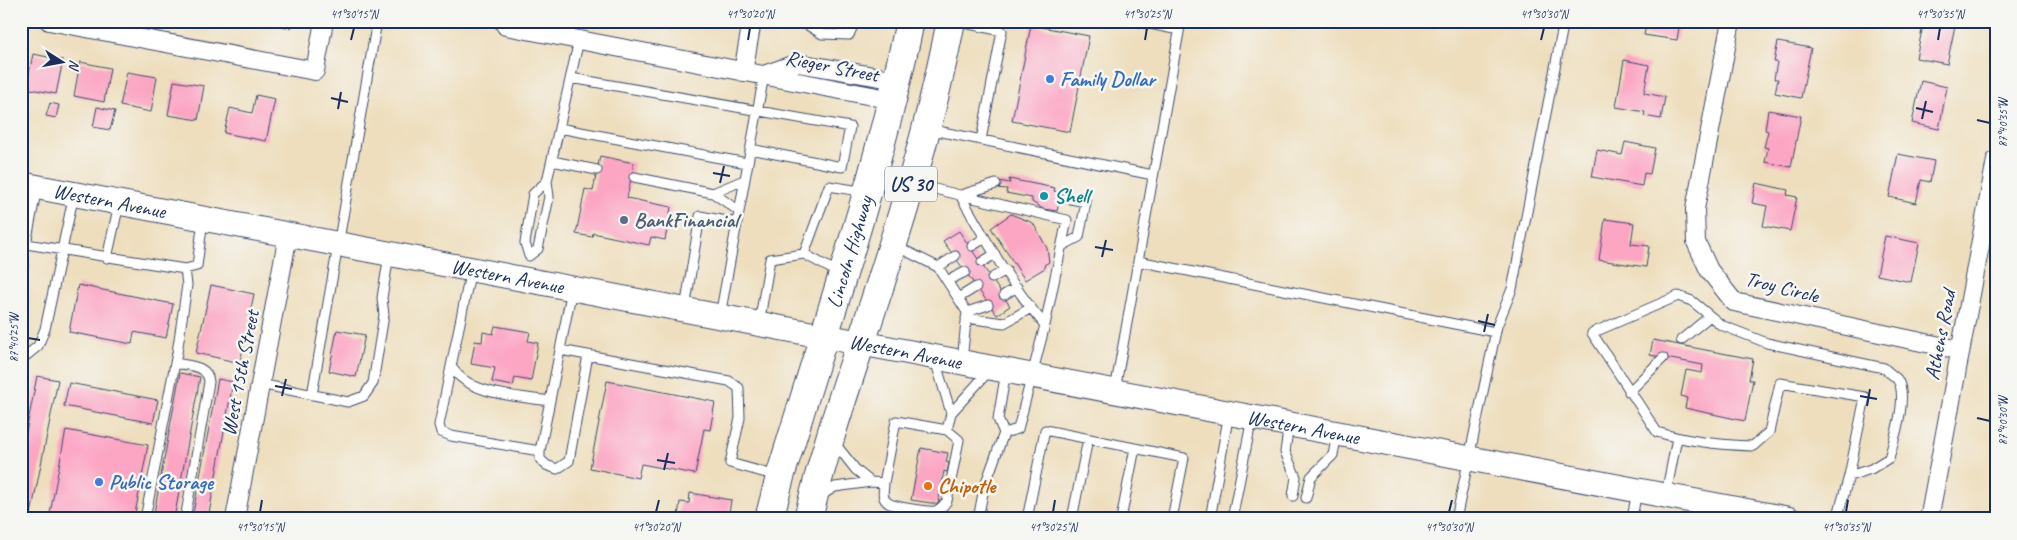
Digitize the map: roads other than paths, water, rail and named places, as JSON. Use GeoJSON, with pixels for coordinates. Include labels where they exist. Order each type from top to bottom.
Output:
{"type":"FeatureCollection","features":[{"type":"Feature","properties":{"kind":"main road","name":"Lincoln Highway"},"geometry":{"type":"LineString","coordinates":[[823,336],[868,193],[895,90],[910,21]]}},
{"type":"Feature","properties":{"kind":"main road","name":"Lincoln Highway"},"geometry":{"type":"LineString","coordinates":[[861,343],[912,183],[927,129],[951,21]]}},
{"type":"Feature","properties":{"kind":"main road","name":"Western Avenue"},"geometry":{"type":"LineString","coordinates":[[29,186],[471,269],[526,267],[572,288],[1789,519]]}},
{"type":"Feature","properties":{"kind":"main road","name":"US 30"},"geometry":{"type":"LineString","coordinates":[[769,519],[823,336]]}},
{"type":"Feature","properties":{"kind":"main road","name":"US 30"},"geometry":{"type":"LineString","coordinates":[[810,509],[830,437],[861,343]]}},
{"type":"Feature","properties":{"kind":"street"},"geometry":{"type":"LineString","coordinates":[[49,21],[315,71],[324,21]]}},
{"type":"Feature","properties":{"kind":"street","name":"Rieger Street"},"geometry":{"type":"LineString","coordinates":[[503,21],[506,26],[764,75],[798,63],[895,90]]}},
{"type":"Feature","properties":{"kind":"street"},"geometry":{"type":"LineString","coordinates":[[743,72],[752,21]]}},
{"type":"Feature","properties":{"kind":"street","name":"Troy Circle"},"geometry":{"type":"LineString","coordinates":[[1731,21],[1695,209],[1696,242],[1709,270],[1734,302],[1959,350]]}},
{"type":"Feature","properties":{"kind":"street","name":"Athens Road"},"geometry":{"type":"LineString","coordinates":[[1929,519],[1959,350],[1996,160]]}},
{"type":"Feature","properties":{"kind":"street","name":"West 15th Street"},"geometry":{"type":"LineString","coordinates":[[235,519],[288,235]]}},
{"type":"Feature","properties":{"kind":"lane"},"geometry":{"type":"LineString","coordinates":[[312,395],[339,244],[356,131],[377,21]]}},
{"type":"Feature","properties":{"kind":"lane"},"geometry":{"type":"LineString","coordinates":[[801,21],[822,34],[849,34],[855,21]]}},
{"type":"Feature","properties":{"kind":"lane"},"geometry":{"type":"LineString","coordinates":[[955,21],[1002,31],[981,140]]}},
{"type":"Feature","properties":{"kind":"lane"},"geometry":{"type":"LineString","coordinates":[[1115,391],[1180,26],[1135,21]]}},
{"type":"Feature","properties":{"kind":"lane"},"geometry":{"type":"LineString","coordinates":[[1456,519],[1496,332],[1512,289],[1564,21]]}},
{"type":"Feature","properties":{"kind":"lane"},"geometry":{"type":"LineString","coordinates":[[526,267],[538,249],[549,197],[548,181],[579,40]]}},
{"type":"Feature","properties":{"kind":"lane"},"geometry":{"type":"LineString","coordinates":[[720,316],[764,75]]}},
{"type":"Feature","properties":{"kind":"lane"},"geometry":{"type":"LineString","coordinates":[[571,78],[850,127],[842,167],[750,149]]}},
{"type":"Feature","properties":{"kind":"lane"},"geometry":{"type":"LineString","coordinates":[[559,128],[747,163]]}},
{"type":"Feature","properties":{"kind":"lane"},"geometry":{"type":"LineString","coordinates":[[927,129],[1153,175]]}},
{"type":"Feature","properties":{"kind":"lane"},"geometry":{"type":"LineString","coordinates":[[552,161],[598,170]]}},
{"type":"Feature","properties":{"kind":"lane"},"geometry":{"type":"LineString","coordinates":[[634,177],[713,193],[739,211]]}},
{"type":"Feature","properties":{"kind":"lane"},"geometry":{"type":"LineString","coordinates":[[713,193],[744,180]]}},
{"type":"Feature","properties":{"kind":"lane"},"geometry":{"type":"LineString","coordinates":[[526,267],[525,243],[533,194],[548,181]]}},
{"type":"Feature","properties":{"kind":"lane"},"geometry":{"type":"LineString","coordinates":[[912,183],[1067,220],[1045,325],[1018,429],[1004,433]]}},
{"type":"Feature","properties":{"kind":"lane"},"geometry":{"type":"LineString","coordinates":[[960,196],[996,184]]}},
{"type":"Feature","properties":{"kind":"lane"},"geometry":{"type":"LineString","coordinates":[[29,186],[24,244],[184,269],[197,266],[204,219]]}},
{"type":"Feature","properties":{"kind":"lane"},"geometry":{"type":"LineString","coordinates":[[804,254],[829,186],[868,193]]}},
{"type":"Feature","properties":{"kind":"lane"},"geometry":{"type":"LineString","coordinates":[[21,360],[38,346],[45,329],[74,194]]}},
{"type":"Feature","properties":{"kind":"lane"},"geometry":{"type":"LineString","coordinates":[[960,196],[1016,287],[1045,325]]}},
{"type":"Feature","properties":{"kind":"lane"},"geometry":{"type":"LineString","coordinates":[[1062,246],[1078,237],[1086,202],[1066,198]]}},
{"type":"Feature","properties":{"kind":"lane"},"geometry":{"type":"LineString","coordinates":[[107,258],[119,202]]}},
{"type":"Feature","properties":{"kind":"lane"},"geometry":{"type":"LineString","coordinates":[[684,310],[700,216],[737,223]]}},
{"type":"Feature","properties":{"kind":"lane"},"geometry":{"type":"LineString","coordinates":[[972,246],[985,238]]}},
{"type":"Feature","properties":{"kind":"lane"},"geometry":{"type":"LineString","coordinates":[[894,244],[938,267],[958,298],[966,315],[962,362]]}},
{"type":"Feature","properties":{"kind":"lane"},"geometry":{"type":"LineString","coordinates":[[260,384],[348,402],[364,396],[373,383],[384,315],[382,298],[389,254]]}},
{"type":"Feature","properties":{"kind":"lane"},"geometry":{"type":"LineString","coordinates":[[759,324],[770,259],[804,254],[842,275]]}},
{"type":"Feature","properties":{"kind":"lane"},"geometry":{"type":"LineString","coordinates":[[982,262],[995,254]]}},
{"type":"Feature","properties":{"kind":"lane"},"geometry":{"type":"LineString","coordinates":[[938,267],[955,256]]}},
{"type":"Feature","properties":{"kind":"lane"},"geometry":{"type":"LineString","coordinates":[[1138,261],[1496,332]]}},
{"type":"Feature","properties":{"kind":"lane"},"geometry":{"type":"LineString","coordinates":[[145,519],[175,364],[186,285],[184,269]]}},
{"type":"Feature","properties":{"kind":"lane"},"geometry":{"type":"LineString","coordinates":[[471,269],[439,425],[441,432],[451,436],[540,451]]}},
{"type":"Feature","properties":{"kind":"lane"},"geometry":{"type":"LineString","coordinates":[[992,278],[1006,270]]}},
{"type":"Feature","properties":{"kind":"lane"},"geometry":{"type":"LineString","coordinates":[[947,281],[966,272]]}},
{"type":"Feature","properties":{"kind":"lane"},"geometry":{"type":"LineString","coordinates":[[958,298],[976,287]]}},
{"type":"Feature","properties":{"kind":"lane"},"geometry":{"type":"LineString","coordinates":[[1004,295],[1016,287]]}},
{"type":"Feature","properties":{"kind":"lane"},"geometry":{"type":"LineString","coordinates":[[572,288],[540,451],[540,459],[546,466],[557,469],[569,461],[588,355]]}},
{"type":"Feature","properties":{"kind":"lane"},"geometry":{"type":"LineString","coordinates":[[1837,519],[1849,476],[1864,397],[1780,383],[1769,432],[1753,446],[1723,445],[1677,438],[1657,432],[1592,333],[1678,296],[1692,301],[1721,325],[1767,343],[1884,368],[1898,380],[1900,394],[1899,426],[1889,458],[1872,469],[1849,476]]}},
{"type":"Feature","properties":{"kind":"lane"},"geometry":{"type":"LineString","coordinates":[[966,315],[988,305]]}},
{"type":"Feature","properties":{"kind":"lane"},"geometry":{"type":"LineString","coordinates":[[966,315],[1004,323],[1031,308]]}},
{"type":"Feature","properties":{"kind":"lane"},"geometry":{"type":"LineString","coordinates":[[1681,340],[1710,316]]}},
{"type":"Feature","properties":{"kind":"lane"},"geometry":{"type":"LineString","coordinates":[[560,350],[729,381],[739,388],[740,418],[730,463],[780,477]]}},
{"type":"Feature","properties":{"kind":"lane"},"geometry":{"type":"LineString","coordinates":[[934,357],[951,413],[947,430]]}},
{"type":"Feature","properties":{"kind":"lane"},"geometry":{"type":"LineString","coordinates":[[1629,392],[1663,358]]}},
{"type":"Feature","properties":{"kind":"lane"},"geometry":{"type":"LineString","coordinates":[[175,364],[202,368],[209,375],[185,519]]}},
{"type":"Feature","properties":{"kind":"lane"},"geometry":{"type":"LineString","coordinates":[[451,366],[457,376],[492,392],[550,401]]}},
{"type":"Feature","properties":{"kind":"lane"},"geometry":{"type":"LineString","coordinates":[[951,413],[999,369]]}},
{"type":"Feature","properties":{"kind":"lane"},"geometry":{"type":"LineString","coordinates":[[978,519],[984,488],[1004,433],[998,419],[999,369]]}},
{"type":"Feature","properties":{"kind":"lane"},"geometry":{"type":"LineString","coordinates":[[1210,519],[1229,413]]}},
{"type":"Feature","properties":{"kind":"lane"},"geometry":{"type":"LineString","coordinates":[[1232,519],[1252,417]]}},
{"type":"Feature","properties":{"kind":"lane"},"geometry":{"type":"LineString","coordinates":[[896,422],[947,430],[959,440],[947,501],[942,508],[934,511],[892,505],[886,502],[883,495],[884,483],[896,422]]}},
{"type":"Feature","properties":{"kind":"lane"},"geometry":{"type":"LineString","coordinates":[[1289,424],[1285,452],[1296,477],[1293,496]]}},
{"type":"Feature","properties":{"kind":"lane"},"geometry":{"type":"LineString","coordinates":[[1027,519],[1045,430],[1184,458],[1172,519]]}},
{"type":"Feature","properties":{"kind":"lane"},"geometry":{"type":"LineString","coordinates":[[1306,498],[1310,477],[1333,455],[1338,433]]}},
{"type":"Feature","properties":{"kind":"lane"},"geometry":{"type":"LineString","coordinates":[[830,437],[856,470],[871,482]]}},
{"type":"Feature","properties":{"kind":"lane"},"geometry":{"type":"LineString","coordinates":[[1666,496],[1677,438]]}},
{"type":"Feature","properties":{"kind":"lane"},"geometry":{"type":"LineString","coordinates":[[1072,519],[1088,439]]}},
{"type":"Feature","properties":{"kind":"lane"},"geometry":{"type":"LineString","coordinates":[[1121,519],[1135,448]]}},
{"type":"Feature","properties":{"kind":"lane"},"geometry":{"type":"LineString","coordinates":[[810,509],[835,488],[871,482],[884,483]]}},
{"type":"Feature","properties":{"kind":"lane"},"geometry":{"type":"LineString","coordinates":[[1632,519],[1637,490]]}},
{"type":"Feature","properties":{"kind":"lane"},"geometry":{"type":"LineString","coordinates":[[877,519],[884,519]]}},
{"type":"Feature","properties":{"kind":"place","name":"Family Dollar"},"geometry":{"type":"Point","coordinates":[1050,79]}},
{"type":"Feature","properties":{"kind":"place","name":"Shell"},"geometry":{"type":"Point","coordinates":[1044,196]}},
{"type":"Feature","properties":{"kind":"place","name":"BankFinancial"},"geometry":{"type":"Point","coordinates":[624,220]}},
{"type":"Feature","properties":{"kind":"place","name":"Public Storage"},"geometry":{"type":"Point","coordinates":[99,482]}},
{"type":"Feature","properties":{"kind":"place","name":"Chipotle"},"geometry":{"type":"Point","coordinates":[928,486]}}]}
